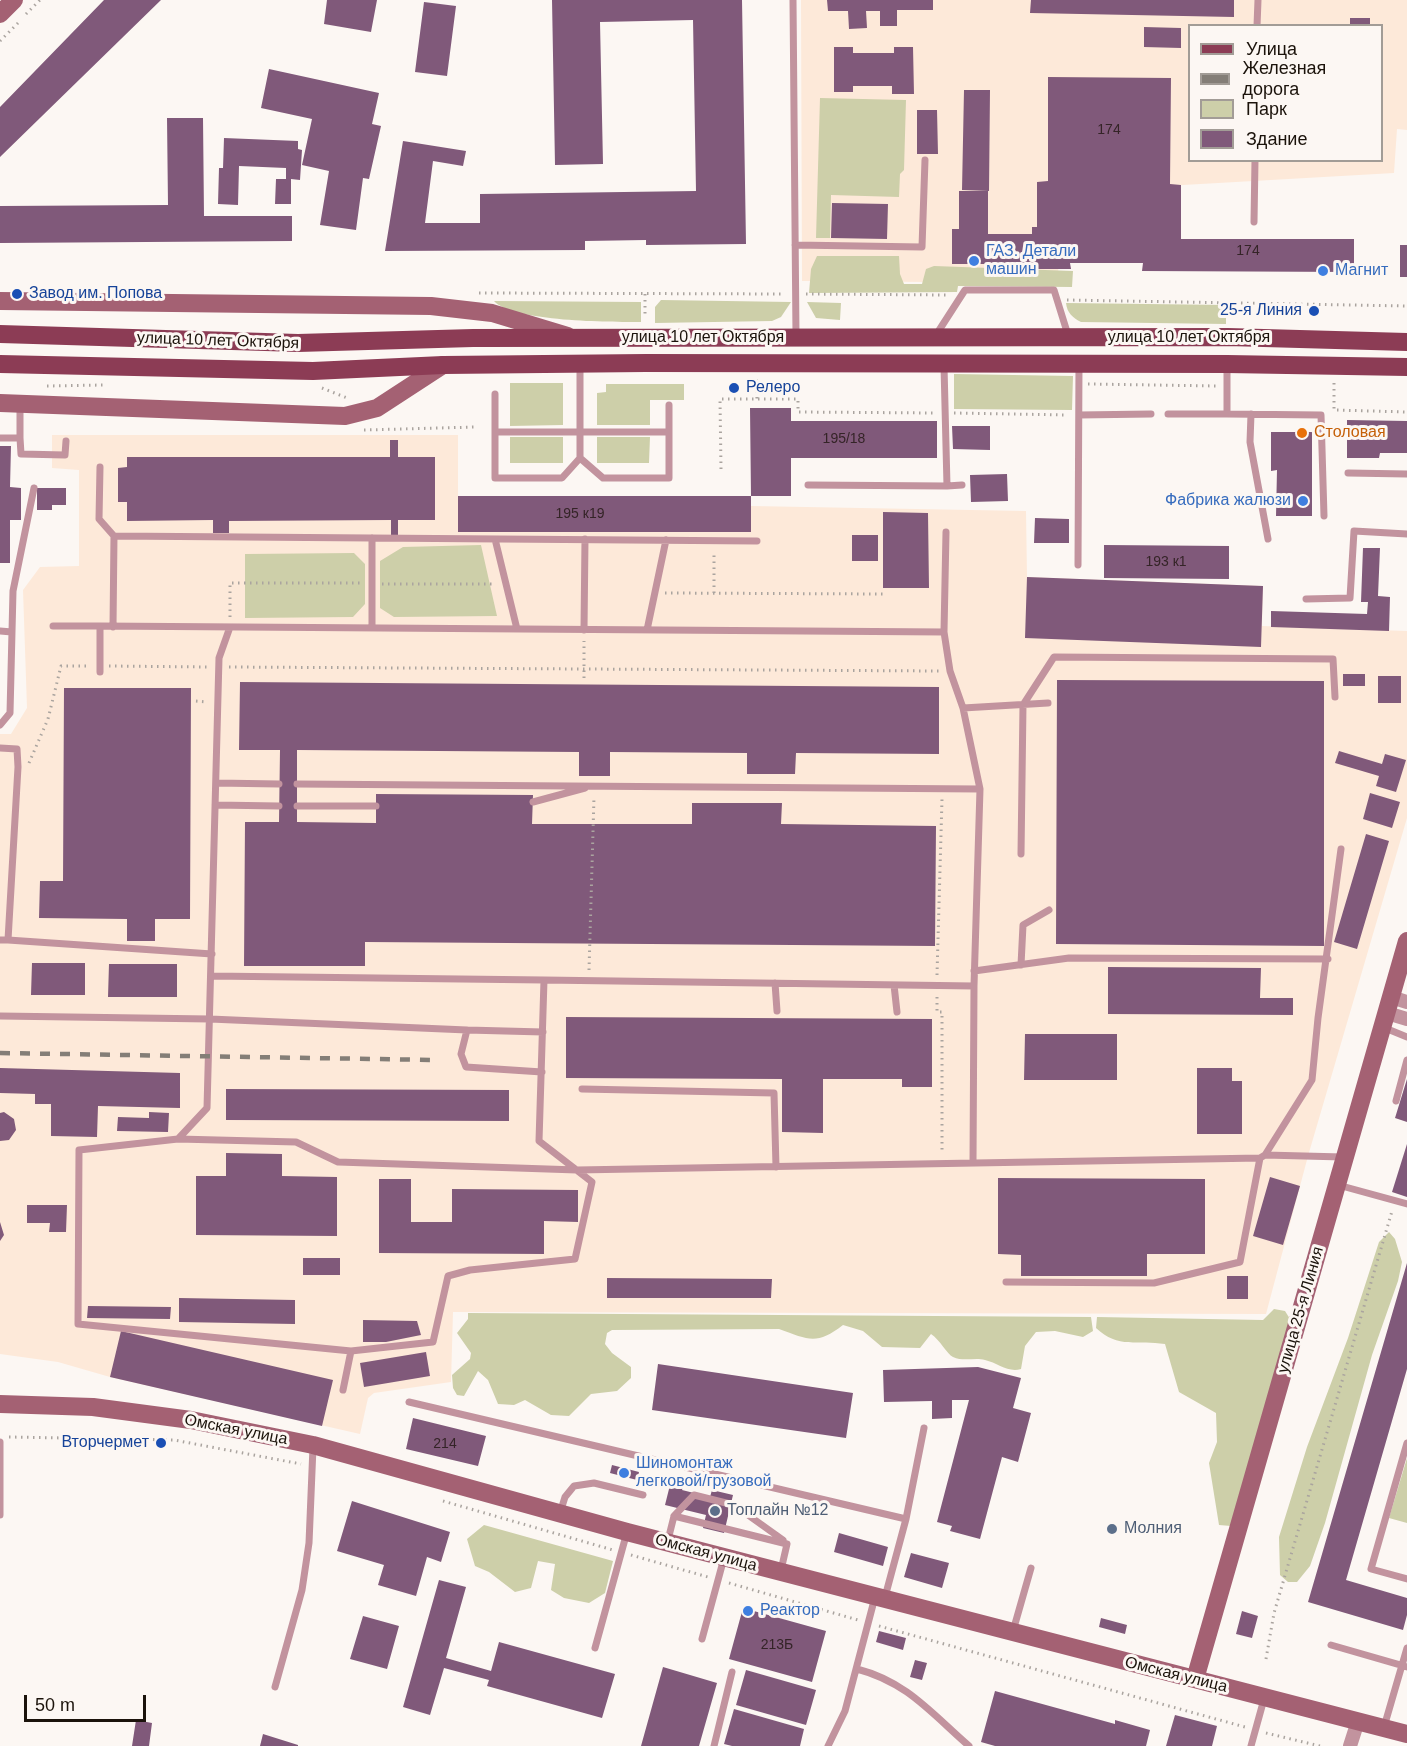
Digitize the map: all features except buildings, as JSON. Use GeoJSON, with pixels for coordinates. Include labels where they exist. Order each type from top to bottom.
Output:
{"type":"FeatureCollection","features":[{"type":"Feature","properties":{"kind":"main road"},"geometry":{"type":"LineString","coordinates":[[0,14],[14,0]]}},
{"type":"Feature","properties":{"kind":"main road"},"geometry":{"type":"LineString","coordinates":[[0,301],[407,305],[463,308],[492,313],[572,338]]}},
{"type":"Feature","properties":{"kind":"main road"},"geometry":{"type":"LineString","coordinates":[[463,308],[475,316],[477,326],[473,338]]}},
{"type":"Feature","properties":{"kind":"main road","name":"улица 10 лет Октября"},"geometry":{"type":"LineString","coordinates":[[0,334],[298,343],[473,338],[1068,338],[1407,342]]}},
{"type":"Feature","properties":{"kind":"main road","name":"улица 10 лет Октября"},"geometry":{"type":"LineString","coordinates":[[0,364],[313,371],[443,365],[580,363],[1227,364],[1407,367]]}},
{"type":"Feature","properties":{"kind":"main road"},"geometry":{"type":"LineString","coordinates":[[0,403],[345,416],[377,408],[443,365]]}},
{"type":"Feature","properties":{"kind":"main road","name":"улица 25-я Линия"},"geometry":{"type":"LineString","coordinates":[[1195,1679],[1345,1157],[1392,1010],[1407,941]]}},
{"type":"Feature","properties":{"kind":"main road","name":"Омская улица"},"geometry":{"type":"LineString","coordinates":[[0,1404],[93,1407],[191,1420],[313,1445],[668,1543],[1407,1734]]}},
{"type":"Feature","properties":{"kind":"street"},"geometry":{"type":"LineString","coordinates":[[1392,1010],[1407,1019]]}},
{"type":"Feature","properties":{"kind":"street"},"geometry":{"type":"LineString","coordinates":[[1350,1746],[1358,1720]]}},
{"type":"Feature","properties":{"kind":"lane"},"geometry":{"type":"LineString","coordinates":[[794,0],[796,338]]}},
{"type":"Feature","properties":{"kind":"lane"},"geometry":{"type":"LineString","coordinates":[[1257,24],[1258,0]]}},
{"type":"Feature","properties":{"kind":"lane"},"geometry":{"type":"LineString","coordinates":[[795,245],[922,247],[925,160]]}},
{"type":"Feature","properties":{"kind":"lane"},"geometry":{"type":"LineString","coordinates":[[1254,222],[1255,162]]}},
{"type":"Feature","properties":{"kind":"lane"},"geometry":{"type":"LineString","coordinates":[[935,338],[965,290],[1054,290],[1068,338]]}},
{"type":"Feature","properties":{"kind":"lane"},"geometry":{"type":"LineString","coordinates":[[495,394],[495,478],[562,478],[580,458],[580,363]]}},
{"type":"Feature","properties":{"kind":"lane"},"geometry":{"type":"LineString","coordinates":[[944,363],[947,486]]}},
{"type":"Feature","properties":{"kind":"lane"},"geometry":{"type":"LineString","coordinates":[[1078,566],[1079,364]]}},
{"type":"Feature","properties":{"kind":"lane"},"geometry":{"type":"LineString","coordinates":[[1227,364],[1227,414]]}},
{"type":"Feature","properties":{"kind":"lane"},"geometry":{"type":"LineString","coordinates":[[20,404],[21,454],[65,455],[66,441]]}},
{"type":"Feature","properties":{"kind":"lane"},"geometry":{"type":"LineString","coordinates":[[580,458],[603,478],[669,478],[669,405]]}},
{"type":"Feature","properties":{"kind":"lane"},"geometry":{"type":"LineString","coordinates":[[1080,415],[1151,414]]}},
{"type":"Feature","properties":{"kind":"lane"},"geometry":{"type":"LineString","coordinates":[[1168,414],[1321,415],[1324,516]]}},
{"type":"Feature","properties":{"kind":"lane"},"geometry":{"type":"LineString","coordinates":[[1251,414],[1250,442],[1268,539]]}},
{"type":"Feature","properties":{"kind":"lane"},"geometry":{"type":"LineString","coordinates":[[495,432],[669,432]]}},
{"type":"Feature","properties":{"kind":"lane"},"geometry":{"type":"LineString","coordinates":[[0,438],[20,438]]}},
{"type":"Feature","properties":{"kind":"lane"},"geometry":{"type":"LineString","coordinates":[[100,467],[99,519],[114,537],[113,627]]}},
{"type":"Feature","properties":{"kind":"lane"},"geometry":{"type":"LineString","coordinates":[[1348,473],[1407,474]]}},
{"type":"Feature","properties":{"kind":"lane"},"geometry":{"type":"LineString","coordinates":[[808,484],[947,486],[962,484]]}},
{"type":"Feature","properties":{"kind":"lane"},"geometry":{"type":"LineString","coordinates":[[0,725],[10,713],[13,591],[34,488]]}},
{"type":"Feature","properties":{"kind":"lane"},"geometry":{"type":"LineString","coordinates":[[1306,599],[1350,598],[1354,531],[1407,534]]}},
{"type":"Feature","properties":{"kind":"lane"},"geometry":{"type":"LineString","coordinates":[[946,532],[944,632],[950,671],[963,708],[980,789],[974,971],[973,1163]]}},
{"type":"Feature","properties":{"kind":"lane"},"geometry":{"type":"LineString","coordinates":[[114,537],[757,541]]}},
{"type":"Feature","properties":{"kind":"lane"},"geometry":{"type":"LineString","coordinates":[[372,538],[372,628]]}},
{"type":"Feature","properties":{"kind":"lane"},"geometry":{"type":"LineString","coordinates":[[495,539],[517,629]]}},
{"type":"Feature","properties":{"kind":"lane"},"geometry":{"type":"LineString","coordinates":[[584,630],[585,539]]}},
{"type":"Feature","properties":{"kind":"lane"},"geometry":{"type":"LineString","coordinates":[[647,630],[666,540]]}},
{"type":"Feature","properties":{"kind":"lane"},"geometry":{"type":"LineString","coordinates":[[53,626],[944,632]]}},
{"type":"Feature","properties":{"kind":"lane"},"geometry":{"type":"LineString","coordinates":[[100,626],[100,669]]}},
{"type":"Feature","properties":{"kind":"lane"},"geometry":{"type":"LineString","coordinates":[[178,1139],[207,1108],[219,658],[230,627]]}},
{"type":"Feature","properties":{"kind":"lane"},"geometry":{"type":"LineString","coordinates":[[0,632],[12,632]]}},
{"type":"Feature","properties":{"kind":"lane"},"geometry":{"type":"LineString","coordinates":[[1021,854],[1023,705],[1054,657],[1333,659],[1335,697]]}},
{"type":"Feature","properties":{"kind":"lane"},"geometry":{"type":"LineString","coordinates":[[963,708],[1048,703]]}},
{"type":"Feature","properties":{"kind":"lane"},"geometry":{"type":"LineString","coordinates":[[0,748],[17,749],[17,790],[4,940],[212,954]]}},
{"type":"Feature","properties":{"kind":"lane"},"geometry":{"type":"LineString","coordinates":[[216,783],[279,784]]}},
{"type":"Feature","properties":{"kind":"lane"},"geometry":{"type":"LineString","coordinates":[[297,784],[980,789]]}},
{"type":"Feature","properties":{"kind":"lane"},"geometry":{"type":"LineString","coordinates":[[533,802],[595,786]]}},
{"type":"Feature","properties":{"kind":"lane"},"geometry":{"type":"LineString","coordinates":[[215,805],[279,806]]}},
{"type":"Feature","properties":{"kind":"lane"},"geometry":{"type":"LineString","coordinates":[[297,806],[376,806]]}},
{"type":"Feature","properties":{"kind":"lane"},"geometry":{"type":"LineString","coordinates":[[1006,1282],[1154,1283],[1240,1262],[1262,1157],[1312,1080],[1341,849]]}},
{"type":"Feature","properties":{"kind":"lane"},"geometry":{"type":"LineString","coordinates":[[1021,964],[1023,925],[1050,910]]}},
{"type":"Feature","properties":{"kind":"lane"},"geometry":{"type":"LineString","coordinates":[[974,971],[1069,958],[1328,959]]}},
{"type":"Feature","properties":{"kind":"lane"},"geometry":{"type":"LineString","coordinates":[[211,976],[974,986]]}},
{"type":"Feature","properties":{"kind":"lane"},"geometry":{"type":"LineString","coordinates":[[544,980],[539,1141],[577,1170],[592,1182],[575,1259],[470,1270],[448,1276],[433,1342],[351,1351],[78,1324],[79,1150],[178,1139],[296,1142],[338,1162],[577,1170],[1345,1157]]}},
{"type":"Feature","properties":{"kind":"lane"},"geometry":{"type":"LineString","coordinates":[[775,983],[777,1011]]}},
{"type":"Feature","properties":{"kind":"lane"},"geometry":{"type":"LineString","coordinates":[[894,984],[897,1012]]}},
{"type":"Feature","properties":{"kind":"lane"},"geometry":{"type":"LineString","coordinates":[[1392,1010],[1407,1037]]}},
{"type":"Feature","properties":{"kind":"lane"},"geometry":{"type":"LineString","coordinates":[[0,1016],[210,1019],[543,1032]]}},
{"type":"Feature","properties":{"kind":"lane"},"geometry":{"type":"LineString","coordinates":[[466,1030],[461,1054],[466,1067],[542,1072]]}},
{"type":"Feature","properties":{"kind":"lane"},"geometry":{"type":"LineString","coordinates":[[1396,1101],[1407,1060]]}},
{"type":"Feature","properties":{"kind":"lane"},"geometry":{"type":"LineString","coordinates":[[582,1089],[774,1093],[776,1167]]}},
{"type":"Feature","properties":{"kind":"lane"},"geometry":{"type":"LineString","coordinates":[[1338,1185],[1407,1204]]}},
{"type":"Feature","properties":{"kind":"lane"},"geometry":{"type":"LineString","coordinates":[[343,1390],[351,1351]]}},
{"type":"Feature","properties":{"kind":"lane"},"geometry":{"type":"LineString","coordinates":[[409,1402],[906,1519]]}},
{"type":"Feature","properties":{"kind":"lane"},"geometry":{"type":"LineString","coordinates":[[0,1404],[0,1416]]}},
{"type":"Feature","properties":{"kind":"lane"},"geometry":{"type":"LineString","coordinates":[[828,1746],[846,1711],[868,1624],[880,1598],[906,1519],[924,1428]]}},
{"type":"Feature","properties":{"kind":"lane"},"geometry":{"type":"LineString","coordinates":[[0,1442],[0,1515]]}},
{"type":"Feature","properties":{"kind":"lane"},"geometry":{"type":"LineString","coordinates":[[1407,1443],[1371,1569],[1407,1579]]}},
{"type":"Feature","properties":{"kind":"lane"},"geometry":{"type":"LineString","coordinates":[[275,1687],[302,1590],[309,1543],[313,1445]]}},
{"type":"Feature","properties":{"kind":"lane"},"geometry":{"type":"LineString","coordinates":[[560,1513],[566,1497],[574,1486],[594,1483],[643,1495]]}},
{"type":"Feature","properties":{"kind":"lane"},"geometry":{"type":"LineString","coordinates":[[668,1543],[674,1515],[694,1495],[735,1505],[787,1544]]}},
{"type":"Feature","properties":{"kind":"lane"},"geometry":{"type":"LineString","coordinates":[[674,1515],[787,1544]]}},
{"type":"Feature","properties":{"kind":"lane"},"geometry":{"type":"LineString","coordinates":[[596,1648],[627,1532]]}},
{"type":"Feature","properties":{"kind":"lane"},"geometry":{"type":"LineString","coordinates":[[780,1572],[787,1544]]}},
{"type":"Feature","properties":{"kind":"lane"},"geometry":{"type":"LineString","coordinates":[[702,1639],[724,1557]]}},
{"type":"Feature","properties":{"kind":"lane"},"geometry":{"type":"LineString","coordinates":[[1013,1634],[1030,1568]]}},
{"type":"Feature","properties":{"kind":"lane"},"geometry":{"type":"LineString","coordinates":[[1331,1645],[1404,1667]]}},
{"type":"Feature","properties":{"kind":"lane"},"geometry":{"type":"LineString","coordinates":[[1384,1728],[1404,1667],[1407,1648]]}},
{"type":"Feature","properties":{"kind":"lane"},"geometry":{"type":"LineString","coordinates":[[857,1669],[882,1676],[899,1684],[969,1746]]}},
{"type":"Feature","properties":{"kind":"lane"},"geometry":{"type":"LineString","coordinates":[[714,1746],[732,1672]]}},
{"type":"Feature","properties":{"kind":"lane"},"geometry":{"type":"LineString","coordinates":[[1251,1746],[1264,1697]]}},
{"type":"Feature","properties":{"kind":"path"},"geometry":{"type":"LineString","coordinates":[[645,294],[645,318]]}},
{"type":"Feature","properties":{"kind":"path"},"geometry":{"type":"LineString","coordinates":[[796,294],[961,296]]}},
{"type":"Feature","properties":{"kind":"path"},"geometry":{"type":"LineString","coordinates":[[1057,299],[1407,306]]}},
{"type":"Feature","properties":{"kind":"path"},"geometry":{"type":"LineString","coordinates":[[721,469],[720,399],[798,399],[798,412],[1080,415]]}},
{"type":"Feature","properties":{"kind":"path"},"geometry":{"type":"LineString","coordinates":[[1334,410],[1407,412]]}},
{"type":"Feature","properties":{"kind":"path"},"geometry":{"type":"LineString","coordinates":[[714,540],[714,593]]}},
{"type":"Feature","properties":{"kind":"path"},"geometry":{"type":"LineString","coordinates":[[230,611],[230,583],[246,583]]}},
{"type":"Feature","properties":{"kind":"path"},"geometry":{"type":"LineString","coordinates":[[655,593],[884,594]]}},
{"type":"Feature","properties":{"kind":"path"},"geometry":{"type":"LineString","coordinates":[[584,630],[584,678]]}},
{"type":"Feature","properties":{"kind":"path"},"geometry":{"type":"LineString","coordinates":[[17,790],[48,719],[61,666],[100,669],[219,667],[950,671]]}},
{"type":"Feature","properties":{"kind":"path"},"geometry":{"type":"LineString","coordinates":[[589,980],[595,786]]}},
{"type":"Feature","properties":{"kind":"path"},"geometry":{"type":"LineString","coordinates":[[1266,1659],[1274,1613],[1395,1200]]}},
{"type":"Feature","properties":{"kind":"path"},"geometry":{"type":"LineString","coordinates":[[0,1437],[174,1440],[312,1466]]}},
{"type":"Feature","properties":{"kind":"path"},"geometry":{"type":"LineString","coordinates":[[442,1500],[868,1624],[1320,1746]]}},
{"type":"Feature","properties":{"kind":"shaded area"},"geometry":{"type":"Polygon","coordinates":[[[801,0],[1407,0],[1407,130],[1397,129],[1394,173],[1060,192],[1058,283],[802,281],[801,0]]]}},
{"type":"Feature","properties":{"kind":"shaded area"},"geometry":{"type":"Polygon","coordinates":[[[52,435],[458,435],[458,496],[751,496],[751,506],[1026,511],[1027,577],[1263,586],[1262,626],[1407,631],[1407,818],[1308,1156],[1266,1314],[453,1312],[451,1382],[374,1393],[368,1398],[360,1434],[110,1377],[58,1362],[0,1354],[0,734],[11,734],[27,708],[23,590],[40,567],[79,566],[79,470],[52,468],[52,435]]]}},
{"type":"Feature","properties":{"kind":"green space"},"geometry":{"type":"Polygon","coordinates":[[[820,98],[906,100],[904,170],[900,174],[899,197],[831,195],[830,238],[816,238],[820,98]]]}},
{"type":"Feature","properties":{"kind":"green space"},"geometry":{"type":"Polygon","coordinates":[[[817,256],[899,256],[900,274],[904,284],[922,284],[926,269],[934,266],[1073,271],[1072,287],[958,286],[957,292],[809,293],[811,269],[817,256]]]}},
{"type":"Feature","properties":{"kind":"green space"},"geometry":{"type":"Polygon","coordinates":[[[661,300],[791,302],[781,317],[772,321],[655,323],[655,307],[661,300]]]}},
{"type":"Feature","properties":{"kind":"green space"},"geometry":{"type":"Polygon","coordinates":[[[494,301],[641,302],[641,322],[541,317],[505,308],[494,301]]]}},
{"type":"Feature","properties":{"kind":"green space"},"geometry":{"type":"Polygon","coordinates":[[[807,302],[841,303],[840,320],[816,318],[807,302]]]}},
{"type":"Feature","properties":{"kind":"green space"},"geometry":{"type":"Polygon","coordinates":[[[1066,303],[1226,305],[1226,324],[1081,322],[1071,315],[1066,303]]]}},
{"type":"Feature","properties":{"kind":"green space"},"geometry":{"type":"Polygon","coordinates":[[[954,374],[1073,376],[1072,410],[954,409],[954,374]]]}},
{"type":"Feature","properties":{"kind":"green space"},"geometry":{"type":"Polygon","coordinates":[[[510,383],[563,383],[563,425],[510,426],[510,383]]]}},
{"type":"Feature","properties":{"kind":"green space"},"geometry":{"type":"Polygon","coordinates":[[[606,384],[684,384],[684,400],[650,400],[650,425],[597,425],[597,393],[606,392],[606,384]]]}},
{"type":"Feature","properties":{"kind":"green space"},"geometry":{"type":"Polygon","coordinates":[[[510,437],[563,437],[563,463],[510,463],[510,437]]]}},
{"type":"Feature","properties":{"kind":"green space"},"geometry":{"type":"Polygon","coordinates":[[[597,437],[650,437],[649,463],[597,463],[597,437]]]}},
{"type":"Feature","properties":{"kind":"green space"},"geometry":{"type":"Polygon","coordinates":[[[481,545],[497,616],[394,617],[380,608],[380,561],[403,547],[481,545]]]}},
{"type":"Feature","properties":{"kind":"green space"},"geometry":{"type":"Polygon","coordinates":[[[354,553],[365,564],[365,604],[353,617],[245,618],[245,554],[354,553]]]}},
{"type":"Feature","properties":{"kind":"green space"},"geometry":{"type":"Polygon","coordinates":[[[1389,1232],[1395,1239],[1402,1262],[1398,1281],[1372,1355],[1325,1523],[1310,1566],[1297,1582],[1288,1582],[1280,1575],[1279,1537],[1307,1447],[1348,1338],[1379,1242],[1389,1232]]]}},
{"type":"Feature","properties":{"kind":"green space"},"geometry":{"type":"Polygon","coordinates":[[[1274,1309],[1285,1311],[1290,1319],[1285,1339],[1231,1526],[1219,1525],[1209,1463],[1217,1442],[1216,1413],[1179,1392],[1165,1344],[1112,1339],[1096,1328],[1097,1317],[1263,1320],[1274,1309]]]}},
{"type":"Feature","properties":{"kind":"green space"},"geometry":{"type":"Polygon","coordinates":[[[468,1313],[1091,1317],[1093,1331],[1083,1337],[1055,1331],[1036,1332],[1025,1346],[1021,1369],[1016,1370],[981,1359],[953,1357],[931,1334],[920,1348],[882,1347],[863,1331],[843,1325],[826,1336],[812,1339],[779,1329],[612,1330],[607,1333],[605,1344],[612,1353],[631,1367],[631,1378],[617,1391],[591,1394],[569,1416],[551,1415],[525,1400],[514,1405],[498,1404],[488,1380],[478,1371],[464,1396],[457,1395],[453,1388],[452,1375],[470,1359],[471,1353],[457,1333],[468,1319],[468,1313]]]}},
{"type":"Feature","properties":{"kind":"green space"},"geometry":{"type":"Polygon","coordinates":[[[1407,1458],[1407,1523],[1389,1518],[1407,1458]]]}},
{"type":"Feature","properties":{"kind":"green space"},"geometry":{"type":"Polygon","coordinates":[[[484,1525],[613,1561],[605,1593],[589,1603],[564,1598],[551,1590],[555,1564],[538,1561],[531,1588],[515,1592],[489,1572],[475,1566],[467,1539],[484,1525]]]}},
{"type":"Feature","properties":{"kind":"railway"},"geometry":{"type":"LineString","coordinates":[[0,1053],[436,1060]]}},
{"type":"Feature","properties":{"kind":"place","name":"ГАЗ. Детали машин"},"geometry":{"type":"Point","coordinates":[974,261]}},
{"type":"Feature","properties":{"kind":"place","name":"Магнит"},"geometry":{"type":"Point","coordinates":[1323,271]}},
{"type":"Feature","properties":{"kind":"place","name":"Завод им. Попова"},"geometry":{"type":"Point","coordinates":[17,294]}},
{"type":"Feature","properties":{"kind":"place","name":"25-я Линия"},"geometry":{"type":"Point","coordinates":[1314,311]}},
{"type":"Feature","properties":{"kind":"place","name":"Релеро"},"geometry":{"type":"Point","coordinates":[734,388]}},
{"type":"Feature","properties":{"kind":"place","name":"Столовая"},"geometry":{"type":"Point","coordinates":[1302,433]}},
{"type":"Feature","properties":{"kind":"place","name":"Фабрика жалюзи"},"geometry":{"type":"Point","coordinates":[1303,501]}},
{"type":"Feature","properties":{"kind":"place","name":"Вторчермет"},"geometry":{"type":"Point","coordinates":[161,1443]}},
{"type":"Feature","properties":{"kind":"place","name":"Шиномонтаж легковой/грузовой"},"geometry":{"type":"Point","coordinates":[624,1473]}},
{"type":"Feature","properties":{"kind":"place","name":"Топлайн №12"},"geometry":{"type":"Point","coordinates":[715,1511]}},
{"type":"Feature","properties":{"kind":"place","name":"Молния"},"geometry":{"type":"Point","coordinates":[1112,1529]}},
{"type":"Feature","properties":{"kind":"place","name":"Реактор"},"geometry":{"type":"Point","coordinates":[748,1611]}}]}
